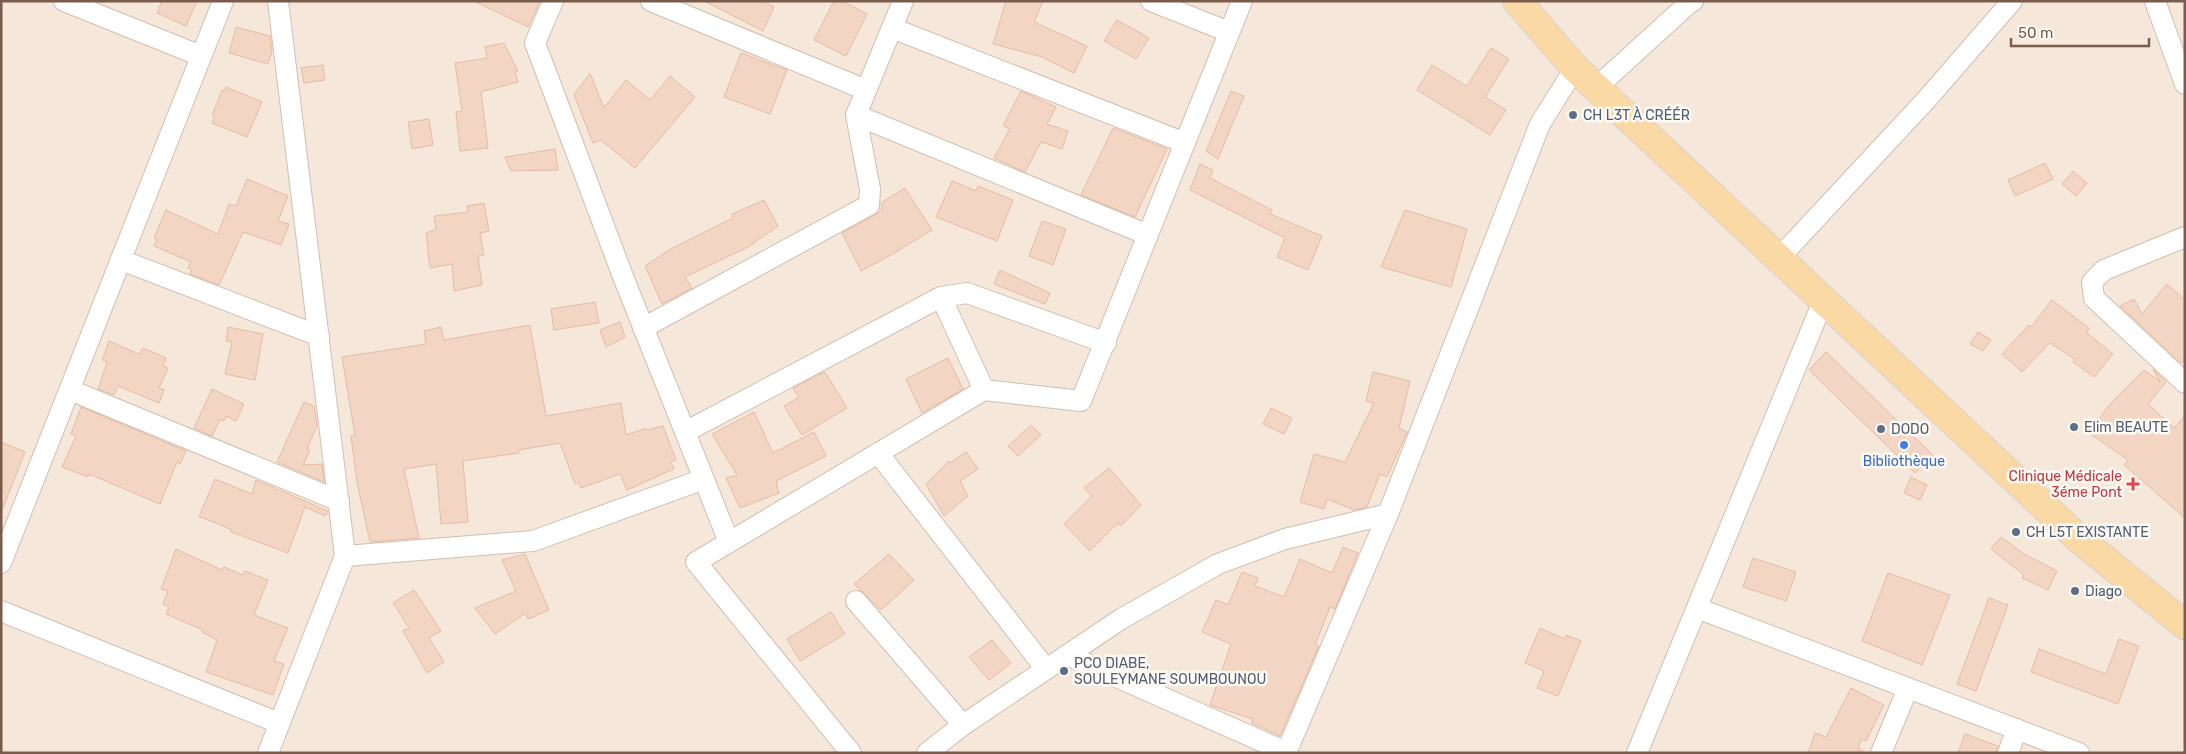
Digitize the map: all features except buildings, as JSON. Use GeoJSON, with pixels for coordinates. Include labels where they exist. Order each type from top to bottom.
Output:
{"type":"FeatureCollection","features":[{"type":"Feature","properties":{"kind":"main road"},"geometry":{"type":"LineString","coordinates":[[1517,1],[1575,68],[1780,257],[2078,538],[2185,625]]}},
{"type":"Feature","properties":{"kind":"street"},"geometry":{"type":"LineString","coordinates":[[64,1],[201,56]]}},
{"type":"Feature","properties":{"kind":"street"},"geometry":{"type":"LineString","coordinates":[[1,563],[223,1]]}},
{"type":"Feature","properties":{"kind":"street"},"geometry":{"type":"LineString","coordinates":[[268,753],[345,556],[278,1]]}},
{"type":"Feature","properties":{"kind":"street"},"geometry":{"type":"LineString","coordinates":[[553,1],[535,43],[643,328],[729,542]]}},
{"type":"Feature","properties":{"kind":"street"},"geometry":{"type":"LineString","coordinates":[[651,1],[866,90]]}},
{"type":"Feature","properties":{"kind":"street"},"geometry":{"type":"LineString","coordinates":[[643,328],[869,205],[870,189],[856,115],[903,1]]}},
{"type":"Feature","properties":{"kind":"street"},"geometry":{"type":"LineString","coordinates":[[1151,1],[1229,32]]}},
{"type":"Feature","properties":{"kind":"street"},"geometry":{"type":"LineString","coordinates":[[851,753],[696,562],[984,390],[1081,401],[1106,343],[1242,1]]}},
{"type":"Feature","properties":{"kind":"street"},"geometry":{"type":"LineString","coordinates":[[1596,87],[1687,4],[1693,1]]}},
{"type":"Feature","properties":{"kind":"street"},"geometry":{"type":"LineString","coordinates":[[1780,257],[1927,99],[2012,1]]}},
{"type":"Feature","properties":{"kind":"street"},"geometry":{"type":"LineString","coordinates":[[2155,1],[2185,84]]}},
{"type":"Feature","properties":{"kind":"street"},"geometry":{"type":"LineString","coordinates":[[892,28],[1185,143]]}},
{"type":"Feature","properties":{"kind":"street"},"geometry":{"type":"LineString","coordinates":[[1067,655],[1286,752],[1388,514],[1540,124],[1575,68]]}},
{"type":"Feature","properties":{"kind":"street"},"geometry":{"type":"LineString","coordinates":[[856,115],[1148,235]]}},
{"type":"Feature","properties":{"kind":"street"},"geometry":{"type":"LineString","coordinates":[[2185,237],[2104,270],[2092,282],[2094,298],[2185,383]]}},
{"type":"Feature","properties":{"kind":"street"},"geometry":{"type":"LineString","coordinates":[[121,260],[319,336]]}},
{"type":"Feature","properties":{"kind":"street"},"geometry":{"type":"LineString","coordinates":[[685,432],[941,297],[967,293],[1106,343]]}},
{"type":"Feature","properties":{"kind":"street"},"geometry":{"type":"LineString","coordinates":[[941,297],[984,390]]}},
{"type":"Feature","properties":{"kind":"street"},"geometry":{"type":"LineString","coordinates":[[1637,753],[1824,299]]}},
{"type":"Feature","properties":{"kind":"street"},"geometry":{"type":"LineString","coordinates":[[70,390],[339,501]]}},
{"type":"Feature","properties":{"kind":"street"},"geometry":{"type":"LineString","coordinates":[[878,453],[1046,669]]}},
{"type":"Feature","properties":{"kind":"street"},"geometry":{"type":"LineString","coordinates":[[345,556],[533,541],[704,479]]}},
{"type":"Feature","properties":{"kind":"street"},"geometry":{"type":"LineString","coordinates":[[927,753],[963,725],[1121,618],[1218,564],[1285,539],[1388,514]]}},
{"type":"Feature","properties":{"kind":"street"},"geometry":{"type":"LineString","coordinates":[[856,601],[963,725]]}},
{"type":"Feature","properties":{"kind":"street"},"geometry":{"type":"LineString","coordinates":[[1696,608],[2079,753]]}},
{"type":"Feature","properties":{"kind":"street"},"geometry":{"type":"LineString","coordinates":[[1,612],[279,723]]}},
{"type":"Feature","properties":{"kind":"street"},"geometry":{"type":"LineString","coordinates":[[1881,753],[1908,688]]}},
{"type":"Feature","properties":{"kind":"street"},"geometry":{"type":"LineString","coordinates":[[2008,753],[2017,729]]}},
{"type":"Feature","properties":{"kind":"shaded area"},"geometry":{"type":"Polygon","coordinates":[[[1,1],[2185,1],[2185,753],[1,753],[1,1]]]}},
{"type":"Feature","properties":{"kind":"place","name":"CH L3T À CRÉÉR"},"geometry":{"type":"Point","coordinates":[1573,115]}},
{"type":"Feature","properties":{"kind":"place","name":"Elim BEAUTE"},"geometry":{"type":"Point","coordinates":[2074,427]}},
{"type":"Feature","properties":{"kind":"place","name":"DODO"},"geometry":{"type":"Point","coordinates":[1881,429]}},
{"type":"Feature","properties":{"kind":"place","name":"Bibliothèque"},"geometry":{"type":"Point","coordinates":[1904,445]}},
{"type":"Feature","properties":{"kind":"place","name":"Clinique Médicale 3éme Pont"},"geometry":{"type":"Point","coordinates":[2133,484]}},
{"type":"Feature","properties":{"kind":"place","name":"CH L5T EXISTANTE"},"geometry":{"type":"Point","coordinates":[2016,532]}},
{"type":"Feature","properties":{"kind":"place","name":"Diago"},"geometry":{"type":"Point","coordinates":[2075,591]}},
{"type":"Feature","properties":{"kind":"place","name":"PCO DIABE, SOULEYMANE SOUMBOUNOU"},"geometry":{"type":"Point","coordinates":[1064,671]}}]}
